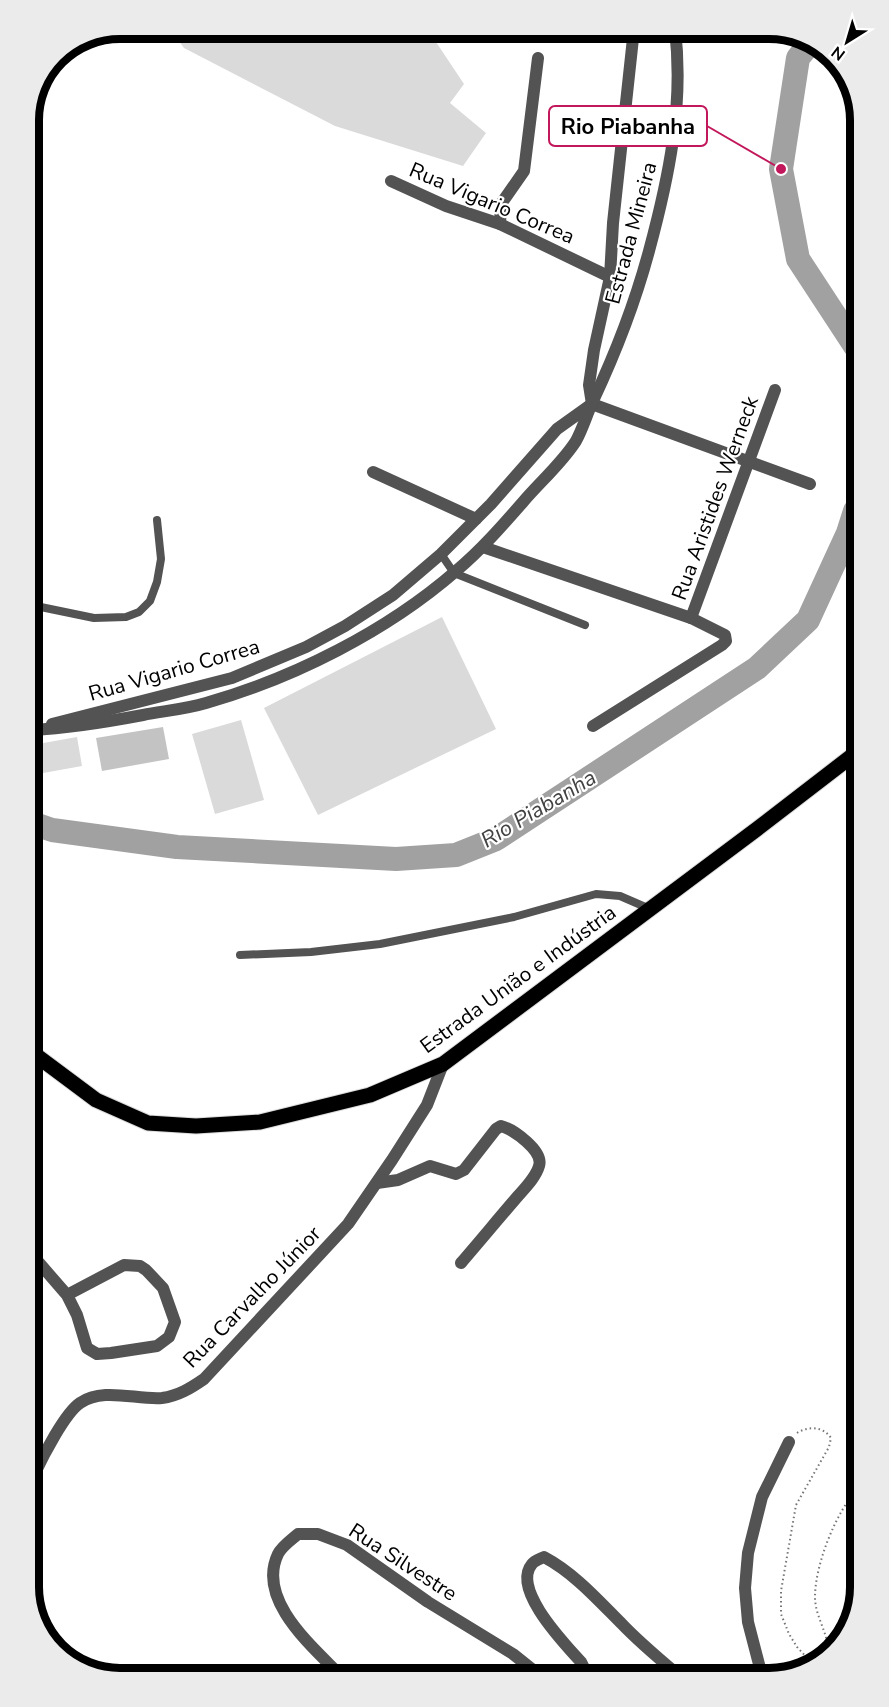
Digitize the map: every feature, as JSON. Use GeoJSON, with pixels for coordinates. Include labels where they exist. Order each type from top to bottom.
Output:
{"type":"FeatureCollection","features":[{"type":"Feature","properties":{"kind":"main road","name":"Estrada União e Indústria"},"geometry":{"type":"LineString","coordinates":[[39,1060],[96,1100],[148,1123],[196,1126],[260,1122],[370,1095],[443,1064],[850,757]]}},
{"type":"Feature","properties":{"kind":"street","name":"Rua Vigario Correa"},"geometry":{"type":"LineString","coordinates":[[39,729],[101,723],[203,704],[297,670],[337,650],[391,620],[454,573],[483,547],[575,442],[592,404],[590,384],[594,350],[610,277],[613,223],[633,39]]}},
{"type":"Feature","properties":{"kind":"street","name":"Estrada Mineira"},"geometry":{"type":"LineString","coordinates":[[592,404],[622,336],[640,286],[668,181],[677,112],[675,39]]}},
{"type":"Feature","properties":{"kind":"street"},"geometry":{"type":"LineString","coordinates":[[500,224],[501,204],[524,171],[538,58]]}},
{"type":"Feature","properties":{"kind":"street","name":"Rua Vigario Correa"},"geometry":{"type":"LineString","coordinates":[[391,181],[446,206],[500,224],[610,277]]}},
{"type":"Feature","properties":{"kind":"street","name":"Rua Aristides Werneck"},"geometry":{"type":"LineString","coordinates":[[691,618],[776,390]]}},
{"type":"Feature","properties":{"kind":"street","name":"Rua Vigario Correa"},"geometry":{"type":"LineString","coordinates":[[39,728],[232,678],[306,647],[345,626],[393,595],[441,554],[476,519],[556,429],[592,404]]}},
{"type":"Feature","properties":{"kind":"street"},"geometry":{"type":"LineString","coordinates":[[592,404],[810,484]]}},
{"type":"Feature","properties":{"kind":"street"},"geometry":{"type":"LineString","coordinates":[[373,472],[476,519]]}},
{"type":"Feature","properties":{"kind":"street"},"geometry":{"type":"LineString","coordinates":[[483,547],[691,618],[725,635],[726,641],[722,645],[593,726]]}},
{"type":"Feature","properties":{"kind":"street"},"geometry":{"type":"LineString","coordinates":[[232,678],[232,695]]}},
{"type":"Feature","properties":{"kind":"street","name":"Rua Carvalho Júnior"},"geometry":{"type":"LineString","coordinates":[[39,1466],[68,1417],[78,1404],[93,1396],[161,1398],[190,1389],[204,1379],[335,1240],[377,1183],[427,1104],[443,1064]]}},
{"type":"Feature","properties":{"kind":"street"},"geometry":{"type":"LineString","coordinates":[[377,1183],[398,1180],[430,1166],[456,1174],[464,1170],[496,1129],[501,1126],[510,1128],[534,1149],[540,1166],[461,1263]]}},
{"type":"Feature","properties":{"kind":"street"},"geometry":{"type":"LineString","coordinates":[[39,1263],[67,1295],[77,1315],[87,1348],[97,1354],[156,1346],[169,1337],[175,1322],[163,1288],[140,1266],[124,1265],[67,1295]]}},
{"type":"Feature","properties":{"kind":"street"},"geometry":{"type":"LineString","coordinates":[[760,1668],[748,1622],[745,1588],[748,1552],[762,1497],[789,1442]]}},
{"type":"Feature","properties":{"kind":"street","name":"Rua Silvestre"},"geometry":{"type":"LineString","coordinates":[[333,1668],[292,1625],[280,1603],[273,1583],[278,1554],[298,1534],[318,1534],[347,1545],[428,1602],[513,1654],[530,1668]]}},
{"type":"Feature","properties":{"kind":"street"},"geometry":{"type":"LineString","coordinates":[[584,1668],[548,1626],[528,1585],[528,1572],[533,1562],[544,1557],[574,1578],[670,1668]]}},
{"type":"Feature","properties":{"kind":"lane"},"geometry":{"type":"LineString","coordinates":[[39,607],[93,618],[126,617],[139,612],[150,601],[157,582],[161,559],[157,519]]}},
{"type":"Feature","properties":{"kind":"lane"},"geometry":{"type":"LineString","coordinates":[[441,554],[454,573],[585,625]]}},
{"type":"Feature","properties":{"kind":"lane"},"geometry":{"type":"LineString","coordinates":[[240,955],[311,952],[380,944],[514,917],[596,894],[620,896],[650,909]]}},
{"type":"Feature","properties":{"kind":"path"},"geometry":{"type":"LineString","coordinates":[[789,1442],[799,1431],[806,1428],[821,1429],[831,1438],[829,1447],[796,1505],[782,1591],[781,1614],[789,1634],[807,1658]]}},
{"type":"Feature","properties":{"kind":"path"},"geometry":{"type":"LineString","coordinates":[[826,1644],[814,1598],[819,1570],[829,1539],[843,1506],[850,1498]]}},
{"type":"Feature","properties":{"kind":"shaded area"},"geometry":{"type":"Polygon","coordinates":[[[177,39],[434,39],[464,84],[450,103],[486,133],[463,166],[335,126],[184,48],[177,39]]]}},
{"type":"Feature","properties":{"kind":"shaded area"},"geometry":{"type":"Polygon","coordinates":[[[442,617],[496,729],[318,815],[264,708],[442,617]]]}},
{"type":"Feature","properties":{"kind":"shaded area"},"geometry":{"type":"Polygon","coordinates":[[[241,720],[264,800],[215,814],[192,734],[241,720]]]}},
{"type":"Feature","properties":{"kind":"shaded area"},"geometry":{"type":"Polygon","coordinates":[[[77,737],[82,766],[39,774],[39,744],[77,737]]]}},
{"type":"Feature","properties":{"kind":"building"},"geometry":{"type":"Polygon","coordinates":[[[163,727],[169,759],[102,771],[96,738],[163,727]]]}},
{"type":"Feature","properties":{"kind":"waterway","name":"Rio Piabanha"},"geometry":{"type":"LineString","coordinates":[[806,48],[798,58],[781,169],[798,259],[850,338]]}},
{"type":"Feature","properties":{"kind":"waterway","name":"Rio Piabanha"},"geometry":{"type":"LineString","coordinates":[[39,825],[52,830],[177,847],[396,859],[456,855],[496,839],[757,668],[808,620],[850,527]]}},
{"type":"Feature","properties":{"kind":"place","name":"Rio Piabanha"},"geometry":{"type":"Point","coordinates":[781,169]}}]}
